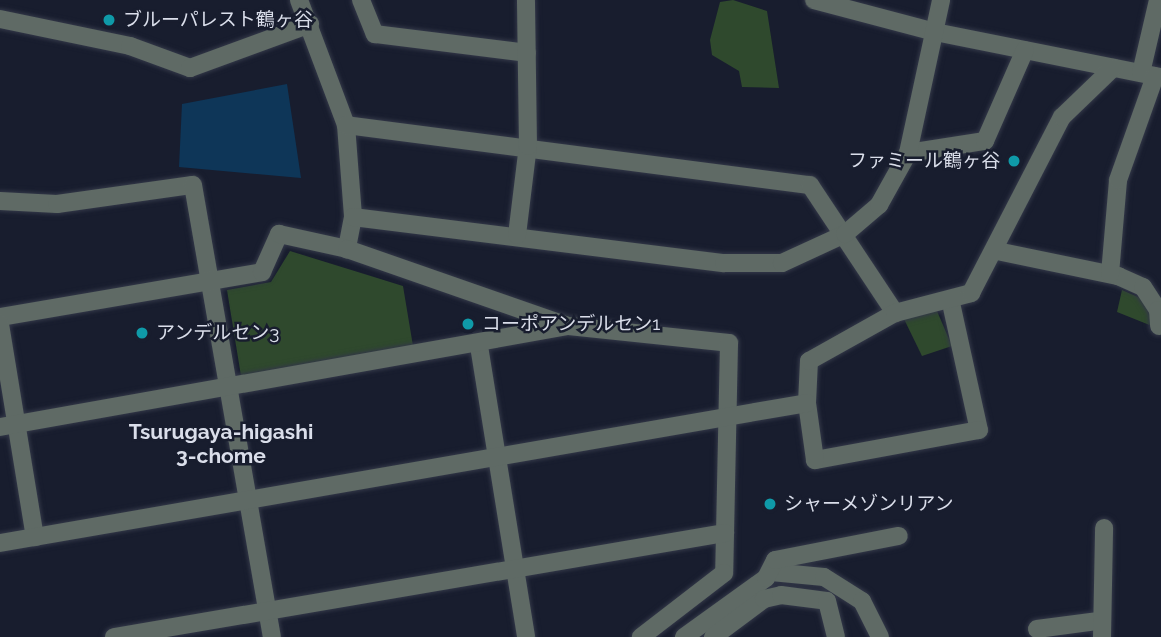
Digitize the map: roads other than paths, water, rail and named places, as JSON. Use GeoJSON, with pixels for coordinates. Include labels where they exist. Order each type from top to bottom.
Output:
{"type":"FeatureCollection","features":[{"type":"Feature","properties":{"kind":"street"},"geometry":{"type":"LineString","coordinates":[[299,0],[346,125],[353,217],[347,249]]}},
{"type":"Feature","properties":{"kind":"street"},"geometry":{"type":"LineString","coordinates":[[361,0],[375,34],[527,53]]}},
{"type":"Feature","properties":{"kind":"street"},"geometry":{"type":"LineString","coordinates":[[517,235],[528,146],[526,0]]}},
{"type":"Feature","properties":{"kind":"street"},"geometry":{"type":"LineString","coordinates":[[814,0],[935,32],[1152,75]]}},
{"type":"Feature","properties":{"kind":"street"},"geometry":{"type":"LineString","coordinates":[[353,217],[759,263],[782,263],[845,234],[879,205],[908,153],[941,0]]}},
{"type":"Feature","properties":{"kind":"street"},"geometry":{"type":"LineString","coordinates":[[1110,274],[1118,180],[1152,75],[1158,0]]}},
{"type":"Feature","properties":{"kind":"street"},"geometry":{"type":"LineString","coordinates":[[0,19],[130,47],[190,68],[310,24]]}},
{"type":"Feature","properties":{"kind":"street"},"geometry":{"type":"LineString","coordinates":[[908,153],[985,141],[1025,50]]}},
{"type":"Feature","properties":{"kind":"street"},"geometry":{"type":"LineString","coordinates":[[951,303],[979,430],[815,460],[807,403],[809,361],[895,313],[951,303],[980,283],[1062,117],[1113,68]]}},
{"type":"Feature","properties":{"kind":"street"},"geometry":{"type":"LineString","coordinates":[[346,125],[528,146],[810,185],[895,313]]}},
{"type":"Feature","properties":{"kind":"street"},"geometry":{"type":"LineString","coordinates":[[0,201],[57,204],[193,185],[272,637]]}},
{"type":"Feature","properties":{"kind":"street"},"geometry":{"type":"LineString","coordinates":[[0,317],[262,272],[279,234],[347,249],[568,326],[729,343],[724,573],[641,637]]}},
{"type":"Feature","properties":{"kind":"street"},"geometry":{"type":"LineString","coordinates":[[997,251],[1110,274],[1143,287],[1158,310],[1158,326]]}},
{"type":"Feature","properties":{"kind":"street"},"geometry":{"type":"LineString","coordinates":[[0,324],[9,426],[35,537]]}},
{"type":"Feature","properties":{"kind":"street"},"geometry":{"type":"LineString","coordinates":[[9,426],[479,346],[568,326]]}},
{"type":"Feature","properties":{"kind":"street"},"geometry":{"type":"LineString","coordinates":[[479,346],[500,456],[514,569],[526,637]]}},
{"type":"Feature","properties":{"kind":"street"},"geometry":{"type":"LineString","coordinates":[[0,543],[807,403]]}},
{"type":"Feature","properties":{"kind":"street"},"geometry":{"type":"LineString","coordinates":[[1037,629],[1100,629],[1104,528]]}},
{"type":"Feature","properties":{"kind":"street"},"geometry":{"type":"LineString","coordinates":[[114,637],[724,533]]}},
{"type":"Feature","properties":{"kind":"street"},"geometry":{"type":"LineString","coordinates":[[684,637],[771,572],[775,560],[899,536]]}},
{"type":"Feature","properties":{"kind":"street"},"geometry":{"type":"LineString","coordinates":[[771,572],[824,577],[862,601],[880,637]]}},
{"type":"Feature","properties":{"kind":"street"},"geometry":{"type":"LineString","coordinates":[[713,637],[781,595],[827,601],[836,637]]}},
{"type":"Feature","properties":{"kind":"water"},"geometry":{"type":"Polygon","coordinates":[[[287,84],[301,178],[179,167],[182,104],[287,84]]]}},
{"type":"Feature","properties":{"kind":"place","name":"ブルーパレスト鶴ヶ谷"},"geometry":{"type":"Point","coordinates":[109,20]}},
{"type":"Feature","properties":{"kind":"place","name":"ファミール鶴ヶ谷"},"geometry":{"type":"Point","coordinates":[1014,161]}},
{"type":"Feature","properties":{"kind":"place","name":"コーポアンデルセン1"},"geometry":{"type":"Point","coordinates":[468,324]}},
{"type":"Feature","properties":{"kind":"place","name":"アンデルセン3"},"geometry":{"type":"Point","coordinates":[142,333]}},
{"type":"Feature","properties":{"kind":"place","name":"シャーメゾンリアン"},"geometry":{"type":"Point","coordinates":[770,504]}},
{"type":"Feature","properties":{"kind":"district","name":"Tsurugaya-higashi 3-chome"},"geometry":{"type":"Point","coordinates":[221,444]}}]}
